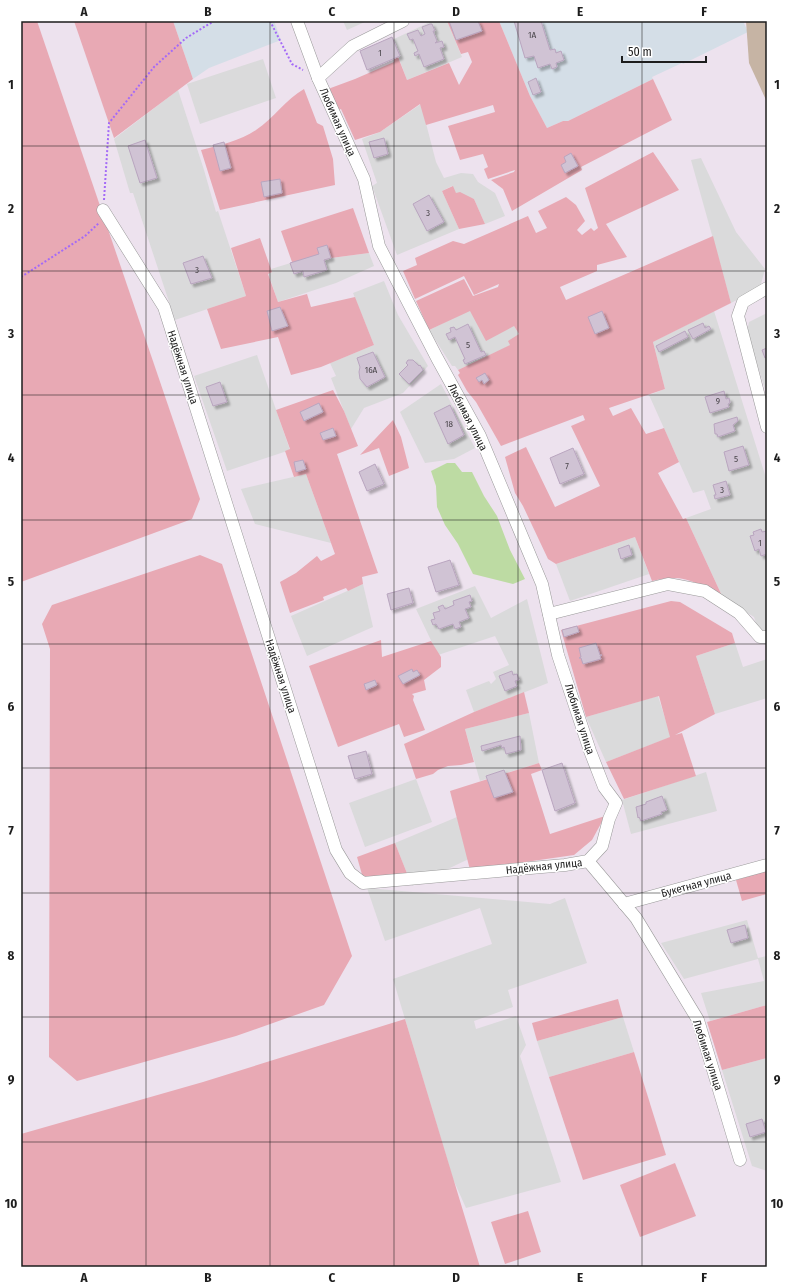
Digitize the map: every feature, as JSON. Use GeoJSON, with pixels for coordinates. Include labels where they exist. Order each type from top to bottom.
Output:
{"type":"FeatureCollection","features":[{"type":"Feature","properties":{"kind":"street","name":"Любимая улица"},"geometry":{"type":"LineString","coordinates":[[297,21],[317,74],[364,179],[379,246],[437,358],[480,436],[542,584],[558,655],[590,751],[604,788],[616,802],[609,818]]}},
{"type":"Feature","properties":{"kind":"street"},"geometry":{"type":"LineString","coordinates":[[317,74],[353,46],[403,21]]}},
{"type":"Feature","properties":{"kind":"street","name":"Надёжная улица"},"geometry":{"type":"LineString","coordinates":[[103,210],[164,307],[336,850],[350,873],[363,883],[565,865],[588,861],[602,846],[609,818]]}},
{"type":"Feature","properties":{"kind":"street"},"geometry":{"type":"LineString","coordinates":[[767,288],[743,302],[738,316],[767,427]]}},
{"type":"Feature","properties":{"kind":"street"},"geometry":{"type":"LineString","coordinates":[[549,614],[668,584],[705,591],[739,613],[760,637],[767,636]]}},
{"type":"Feature","properties":{"kind":"street","name":"Любимая улица"},"geometry":{"type":"LineString","coordinates":[[588,861],[636,918],[698,1020],[740,1160]]}},
{"type":"Feature","properties":{"kind":"street","name":"Букетная улица"},"geometry":{"type":"LineString","coordinates":[[624,904],[767,865]]}},
{"type":"Feature","properties":{"kind":"path"},"geometry":{"type":"LineString","coordinates":[[21,277],[85,236],[100,222],[103,210],[109,123],[154,67],[186,38],[214,21]]}},
{"type":"Feature","properties":{"kind":"path"},"geometry":{"type":"LineString","coordinates":[[270,21],[292,64],[302,70],[317,74]]}},
{"type":"Feature","properties":{"kind":"shaded area"},"geometry":{"type":"Polygon","coordinates":[[[21,21],[37,21],[200,499],[192,519],[21,582],[21,21]]]}},
{"type":"Feature","properties":{"kind":"shaded area"},"geometry":{"type":"Polygon","coordinates":[[[74,21],[173,21],[193,79],[114,138],[74,21]]]}},
{"type":"Feature","properties":{"kind":"shaded area"},"geometry":{"type":"Polygon","coordinates":[[[173,21],[274,21],[281,40],[209,68],[193,79],[173,21]]]}},
{"type":"Feature","properties":{"kind":"shaded area"},"geometry":{"type":"Polygon","coordinates":[[[343,21],[367,21],[347,30],[343,21]]]}},
{"type":"Feature","properties":{"kind":"shaded area"},"geometry":{"type":"Polygon","coordinates":[[[432,21],[447,21],[462,57],[407,80],[392,40],[432,21]]]}},
{"type":"Feature","properties":{"kind":"shaded area"},"geometry":{"type":"Polygon","coordinates":[[[447,21],[499,21],[530,96],[547,128],[563,121],[568,121],[653,79],[672,120],[581,167],[582,170],[512,211],[503,189],[491,180],[514,172],[515,170],[488,179],[484,169],[488,167],[483,154],[460,160],[448,126],[495,112],[493,105],[426,125],[420,104],[380,132],[355,140],[341,109],[336,111],[328,89],[394,62],[394,59],[398,57],[407,80],[449,63],[459,85],[472,62],[468,52],[461,54],[447,21]]]}},
{"type":"Feature","properties":{"kind":"shaded area"},"geometry":{"type":"Polygon","coordinates":[[[499,21],[743,21],[748,32],[683,64],[682,63],[652,77],[653,79],[568,121],[563,121],[547,128],[530,96],[499,21]]]}},
{"type":"Feature","properties":{"kind":"shaded area"},"geometry":{"type":"Polygon","coordinates":[[[746,21],[767,21],[767,102],[749,63],[746,21]]]}},
{"type":"Feature","properties":{"kind":"shaded area"},"geometry":{"type":"Polygon","coordinates":[[[263,59],[276,98],[200,124],[187,84],[263,59]]]}},
{"type":"Feature","properties":{"kind":"shaded area"},"geometry":{"type":"Polygon","coordinates":[[[304,89],[317,123],[323,126],[333,159],[335,185],[220,210],[201,150],[230,142],[250,134],[269,120],[291,98],[304,89]]]}},
{"type":"Feature","properties":{"kind":"shaded area"},"geometry":{"type":"Polygon","coordinates":[[[178,90],[216,212],[218,211],[246,296],[175,320],[133,193],[130,193],[114,139],[178,90]]]}},
{"type":"Feature","properties":{"kind":"shaded area"},"geometry":{"type":"Polygon","coordinates":[[[421,104],[436,162],[444,178],[461,173],[473,174],[478,182],[495,193],[505,216],[485,224],[474,199],[456,194],[452,186],[442,191],[459,229],[397,255],[372,186],[377,183],[362,139],[380,132],[421,104]]]}},
{"type":"Feature","properties":{"kind":"shaded area"},"geometry":{"type":"Polygon","coordinates":[[[653,152],[679,190],[606,224],[627,257],[597,265],[597,271],[560,287],[566,300],[713,236],[731,303],[653,342],[665,389],[609,408],[613,416],[631,408],[646,434],[664,428],[679,462],[658,473],[683,519],[686,518],[723,598],[705,587],[689,580],[673,578],[652,581],[635,537],[556,564],[548,559],[523,506],[515,493],[505,457],[526,447],[555,507],[600,486],[571,426],[585,420],[583,415],[501,446],[476,402],[467,391],[458,375],[460,373],[458,370],[510,345],[508,341],[519,334],[514,326],[486,341],[470,311],[429,330],[416,301],[464,279],[473,296],[498,287],[499,284],[474,295],[464,276],[415,299],[403,271],[417,265],[415,258],[453,241],[464,244],[528,216],[536,233],[547,228],[538,211],[566,197],[576,205],[585,221],[577,230],[582,235],[591,228],[594,231],[598,228],[585,188],[653,152]]]}},
{"type":"Feature","properties":{"kind":"shaded area"},"geometry":{"type":"Polygon","coordinates":[[[701,158],[736,232],[765,269],[760,288],[731,303],[691,160],[701,158]]]}},
{"type":"Feature","properties":{"kind":"shaded area"},"geometry":{"type":"Polygon","coordinates":[[[453,186],[456,193],[460,192],[474,199],[485,224],[459,229],[442,191],[453,186]]]}},
{"type":"Feature","properties":{"kind":"shaded area"},"geometry":{"type":"Polygon","coordinates":[[[353,208],[369,253],[331,258],[309,265],[292,262],[281,231],[353,208]]]}},
{"type":"Feature","properties":{"kind":"shaded area"},"geometry":{"type":"Polygon","coordinates":[[[260,238],[272,272],[268,274],[278,302],[307,294],[311,307],[355,297],[374,345],[321,367],[291,375],[278,337],[221,349],[207,309],[246,296],[231,248],[260,238]]]}},
{"type":"Feature","properties":{"kind":"shaded area"},"geometry":{"type":"Polygon","coordinates":[[[369,253],[374,266],[336,283],[278,302],[268,273],[271,269],[307,258],[309,265],[331,258],[369,253]]]}},
{"type":"Feature","properties":{"kind":"shaded area"},"geometry":{"type":"Polygon","coordinates":[[[384,281],[398,315],[428,366],[403,393],[364,408],[351,429],[331,378],[336,376],[330,363],[374,345],[353,293],[384,281]]]}},
{"type":"Feature","properties":{"kind":"shaded area"},"geometry":{"type":"Polygon","coordinates":[[[470,310],[514,326],[519,334],[511,345],[458,370],[455,366],[452,366],[429,330],[470,310]]]}},
{"type":"Feature","properties":{"kind":"shaded area"},"geometry":{"type":"Polygon","coordinates":[[[714,311],[767,481],[767,633],[760,635],[754,617],[723,598],[686,518],[711,509],[704,490],[693,493],[649,395],[665,389],[653,342],[714,311]]]}},
{"type":"Feature","properties":{"kind":"shaded area"},"geometry":{"type":"Polygon","coordinates":[[[767,313],[767,396],[747,331],[749,322],[767,313]]]}},
{"type":"Feature","properties":{"kind":"shaded area"},"geometry":{"type":"Polygon","coordinates":[[[257,355],[290,450],[227,471],[194,376],[257,355]]]}},
{"type":"Feature","properties":{"kind":"shaded area"},"geometry":{"type":"Polygon","coordinates":[[[441,384],[475,448],[454,459],[425,463],[400,412],[441,384]]]}},
{"type":"Feature","properties":{"kind":"shaded area"},"geometry":{"type":"Polygon","coordinates":[[[333,390],[344,411],[358,446],[337,454],[378,573],[362,577],[363,584],[348,591],[346,588],[323,597],[324,600],[290,613],[280,582],[296,573],[317,556],[321,561],[335,554],[306,474],[294,477],[285,451],[290,449],[276,410],[333,390]]]}},
{"type":"Feature","properties":{"kind":"shaded area"},"geometry":{"type":"Polygon","coordinates":[[[393,420],[401,437],[409,468],[389,476],[379,448],[360,455],[393,420]]]}},
{"type":"Feature","properties":{"kind":"shaded area"},"geometry":{"type":"Polygon","coordinates":[[[447,463],[455,463],[462,472],[472,472],[484,496],[497,516],[510,550],[525,579],[513,584],[473,574],[458,544],[445,525],[437,507],[436,486],[431,471],[447,463]]]}},
{"type":"Feature","properties":{"kind":"shaded area"},"geometry":{"type":"Polygon","coordinates":[[[306,474],[331,543],[255,524],[241,489],[306,474]]]}},
{"type":"Feature","properties":{"kind":"shaded area"},"geometry":{"type":"Polygon","coordinates":[[[635,537],[649,574],[570,601],[556,564],[635,537]]]}},
{"type":"Feature","properties":{"kind":"shaded area"},"geometry":{"type":"Polygon","coordinates":[[[200,555],[222,564],[352,956],[324,1005],[236,1036],[77,1081],[49,1057],[50,649],[42,624],[52,605],[200,555]]]}},
{"type":"Feature","properties":{"kind":"shaded area"},"geometry":{"type":"Polygon","coordinates":[[[363,584],[373,627],[307,656],[291,616],[363,584]]]}},
{"type":"Feature","properties":{"kind":"shaded area"},"geometry":{"type":"Polygon","coordinates":[[[475,586],[491,618],[527,599],[548,683],[474,712],[466,690],[489,681],[491,684],[496,679],[493,672],[509,665],[495,636],[438,655],[416,609],[475,586]]]}},
{"type":"Feature","properties":{"kind":"shaded area"},"geometry":{"type":"Polygon","coordinates":[[[671,601],[680,602],[732,633],[735,643],[696,656],[715,714],[675,735],[682,733],[696,776],[624,799],[606,762],[670,737],[659,696],[586,717],[561,630],[671,601]]]}},
{"type":"Feature","properties":{"kind":"shaded area"},"geometry":{"type":"Polygon","coordinates":[[[381,640],[382,657],[431,641],[441,657],[441,667],[424,680],[426,690],[412,694],[414,696],[413,700],[425,730],[404,737],[399,724],[338,747],[309,666],[381,640]]]}},
{"type":"Feature","properties":{"kind":"shaded area"},"geometry":{"type":"Polygon","coordinates":[[[735,643],[743,667],[767,659],[767,698],[715,714],[696,656],[735,643]]]}},
{"type":"Feature","properties":{"kind":"shaded area"},"geometry":{"type":"Polygon","coordinates":[[[524,692],[529,713],[465,729],[474,762],[448,766],[433,774],[416,779],[404,744],[474,712],[524,692]]]}},
{"type":"Feature","properties":{"kind":"shaded area"},"geometry":{"type":"Polygon","coordinates":[[[658,696],[671,737],[606,762],[586,717],[658,696]]]}},
{"type":"Feature","properties":{"kind":"shaded area"},"geometry":{"type":"Polygon","coordinates":[[[529,713],[539,763],[480,781],[465,729],[529,713]]]}},
{"type":"Feature","properties":{"kind":"shaded area"},"geometry":{"type":"Polygon","coordinates":[[[539,763],[542,770],[531,774],[550,834],[605,816],[592,840],[574,855],[470,870],[450,791],[539,763]]]}},
{"type":"Feature","properties":{"kind":"shaded area"},"geometry":{"type":"Polygon","coordinates":[[[706,772],[717,811],[631,834],[622,800],[706,772]]]}},
{"type":"Feature","properties":{"kind":"shaded area"},"geometry":{"type":"Polygon","coordinates":[[[416,779],[432,822],[365,847],[349,803],[416,779]]]}},
{"type":"Feature","properties":{"kind":"shaded area"},"geometry":{"type":"Polygon","coordinates":[[[457,817],[466,851],[475,856],[412,886],[395,843],[457,817]]]}},
{"type":"Feature","properties":{"kind":"shaded area"},"geometry":{"type":"Polygon","coordinates":[[[395,843],[410,881],[365,885],[357,857],[395,843]]]}},
{"type":"Feature","properties":{"kind":"shaded area"},"geometry":{"type":"Polygon","coordinates":[[[767,871],[767,894],[742,901],[736,880],[767,871]]]}},
{"type":"Feature","properties":{"kind":"shaded area"},"geometry":{"type":"Polygon","coordinates":[[[367,888],[550,904],[565,898],[587,963],[508,990],[513,1007],[474,1021],[476,1029],[516,1016],[526,1045],[520,1056],[561,1182],[466,1208],[453,1179],[393,979],[492,944],[480,908],[385,941],[367,888]]]}},
{"type":"Feature","properties":{"kind":"shaded area"},"geometry":{"type":"Polygon","coordinates":[[[747,920],[758,958],[767,956],[767,1005],[710,1021],[701,993],[764,981],[758,959],[684,979],[661,943],[747,920]]]}},
{"type":"Feature","properties":{"kind":"shaded area"},"geometry":{"type":"Polygon","coordinates":[[[618,999],[623,1017],[537,1041],[532,1023],[618,999]]]}},
{"type":"Feature","properties":{"kind":"shaded area"},"geometry":{"type":"Polygon","coordinates":[[[767,1005],[767,1058],[722,1070],[707,1022],[767,1005]]]}},
{"type":"Feature","properties":{"kind":"shaded area"},"geometry":{"type":"Polygon","coordinates":[[[623,1017],[634,1052],[549,1077],[537,1041],[623,1017]]]}},
{"type":"Feature","properties":{"kind":"shaded area"},"geometry":{"type":"Polygon","coordinates":[[[405,1019],[480,1267],[21,1267],[21,1134],[203,1082],[405,1019]]]}},
{"type":"Feature","properties":{"kind":"shaded area"},"geometry":{"type":"Polygon","coordinates":[[[634,1052],[666,1155],[583,1180],[549,1077],[634,1052]]]}},
{"type":"Feature","properties":{"kind":"shaded area"},"geometry":{"type":"Polygon","coordinates":[[[767,1058],[767,1171],[752,1166],[722,1070],[767,1058]]]}},
{"type":"Feature","properties":{"kind":"shaded area"},"geometry":{"type":"Polygon","coordinates":[[[675,1163],[696,1216],[640,1237],[620,1185],[675,1163]]]}},
{"type":"Feature","properties":{"kind":"shaded area"},"geometry":{"type":"Polygon","coordinates":[[[528,1211],[541,1252],[505,1264],[491,1222],[528,1211]]]}},
{"type":"Feature","properties":{"kind":"building"},"geometry":{"type":"Polygon","coordinates":[[[449,21],[478,21],[482,31],[456,40],[449,21]]]}},
{"type":"Feature","properties":{"kind":"building"},"geometry":{"type":"Polygon","coordinates":[[[514,21],[541,21],[550,50],[555,49],[556,53],[561,51],[564,60],[556,63],[557,67],[552,69],[550,64],[538,68],[534,56],[525,58],[514,21]]]}},
{"type":"Feature","properties":{"kind":"building"},"geometry":{"type":"Polygon","coordinates":[[[432,24],[435,31],[433,31],[437,41],[435,43],[442,41],[444,47],[440,48],[444,59],[424,67],[419,54],[415,56],[414,53],[418,51],[413,39],[410,40],[407,34],[418,30],[421,36],[425,34],[422,27],[432,24]]]}},
{"type":"Feature","properties":{"kind":"building"},"geometry":{"type":"Polygon","coordinates":[[[392,37],[400,56],[367,70],[360,51],[392,37]]]}},
{"type":"Feature","properties":{"kind":"building"},"geometry":{"type":"Polygon","coordinates":[[[536,78],[541,92],[533,95],[528,82],[536,78]]]}},
{"type":"Feature","properties":{"kind":"building"},"geometry":{"type":"Polygon","coordinates":[[[384,138],[388,154],[374,158],[369,142],[384,138]]]}},
{"type":"Feature","properties":{"kind":"building"},"geometry":{"type":"Polygon","coordinates":[[[145,140],[157,178],[140,183],[128,146],[145,140]]]}},
{"type":"Feature","properties":{"kind":"building"},"geometry":{"type":"Polygon","coordinates":[[[224,142],[231,168],[220,171],[213,145],[224,142]]]}},
{"type":"Feature","properties":{"kind":"building"},"geometry":{"type":"Polygon","coordinates":[[[571,153],[578,166],[565,173],[561,165],[566,162],[564,157],[571,153]]]}},
{"type":"Feature","properties":{"kind":"building"},"geometry":{"type":"Polygon","coordinates":[[[280,179],[282,193],[264,197],[261,182],[280,179]]]}},
{"type":"Feature","properties":{"kind":"building"},"geometry":{"type":"Polygon","coordinates":[[[429,195],[444,222],[427,231],[413,204],[429,195]]]}},
{"type":"Feature","properties":{"kind":"building"},"geometry":{"type":"Polygon","coordinates":[[[327,245],[331,258],[324,260],[327,270],[304,277],[303,271],[294,274],[290,263],[319,254],[317,248],[327,245]]]}},
{"type":"Feature","properties":{"kind":"building"},"geometry":{"type":"Polygon","coordinates":[[[203,256],[212,278],[191,284],[183,263],[203,256]]]}},
{"type":"Feature","properties":{"kind":"building"},"geometry":{"type":"Polygon","coordinates":[[[280,307],[288,326],[272,331],[267,311],[280,307]]]}},
{"type":"Feature","properties":{"kind":"building"},"geometry":{"type":"Polygon","coordinates":[[[602,311],[609,328],[595,334],[588,317],[602,311]]]}},
{"type":"Feature","properties":{"kind":"building"},"geometry":{"type":"Polygon","coordinates":[[[703,323],[705,328],[709,326],[711,329],[693,339],[688,330],[703,323]]]}},
{"type":"Feature","properties":{"kind":"building"},"geometry":{"type":"Polygon","coordinates":[[[468,324],[481,352],[484,351],[486,355],[465,364],[463,360],[465,359],[455,337],[449,340],[446,334],[451,332],[450,328],[454,327],[456,330],[468,324]]]}},
{"type":"Feature","properties":{"kind":"building"},"geometry":{"type":"Polygon","coordinates":[[[685,331],[688,337],[659,352],[656,346],[685,331]]]}},
{"type":"Feature","properties":{"kind":"building"},"geometry":{"type":"Polygon","coordinates":[[[767,348],[767,357],[765,358],[762,350],[767,348]]]}},
{"type":"Feature","properties":{"kind":"building"},"geometry":{"type":"Polygon","coordinates":[[[373,352],[385,377],[367,387],[360,379],[360,367],[357,358],[373,352]]]}},
{"type":"Feature","properties":{"kind":"building"},"geometry":{"type":"Polygon","coordinates":[[[408,360],[413,360],[419,366],[420,365],[423,370],[409,384],[399,374],[408,365],[406,363],[408,360]]]}},
{"type":"Feature","properties":{"kind":"building"},"geometry":{"type":"Polygon","coordinates":[[[485,373],[489,380],[484,384],[482,380],[479,382],[476,378],[485,373]]]}},
{"type":"Feature","properties":{"kind":"building"},"geometry":{"type":"Polygon","coordinates":[[[220,382],[227,402],[213,406],[206,387],[220,382]]]}},
{"type":"Feature","properties":{"kind":"building"},"geometry":{"type":"Polygon","coordinates":[[[724,391],[726,399],[729,398],[729,407],[710,413],[705,397],[724,391]]]}},
{"type":"Feature","properties":{"kind":"building"},"geometry":{"type":"Polygon","coordinates":[[[319,403],[323,412],[304,421],[300,412],[319,403]]]}},
{"type":"Feature","properties":{"kind":"building"},"geometry":{"type":"Polygon","coordinates":[[[450,405],[464,435],[448,444],[434,413],[450,405]]]}},
{"type":"Feature","properties":{"kind":"building"},"geometry":{"type":"Polygon","coordinates":[[[737,417],[738,421],[733,425],[735,431],[718,437],[717,434],[715,434],[714,424],[737,417]]]}},
{"type":"Feature","properties":{"kind":"building"},"geometry":{"type":"Polygon","coordinates":[[[333,428],[336,436],[323,440],[320,433],[333,428]]]}},
{"type":"Feature","properties":{"kind":"building"},"geometry":{"type":"Polygon","coordinates":[[[743,446],[749,465],[729,471],[724,452],[743,446]]]}},
{"type":"Feature","properties":{"kind":"building"},"geometry":{"type":"Polygon","coordinates":[[[573,448],[584,474],[560,484],[550,458],[573,448]]]}},
{"type":"Feature","properties":{"kind":"building"},"geometry":{"type":"Polygon","coordinates":[[[303,460],[306,469],[296,472],[294,462],[303,460]]]}},
{"type":"Feature","properties":{"kind":"building"},"geometry":{"type":"Polygon","coordinates":[[[375,464],[384,484],[367,491],[359,472],[375,464]]]}},
{"type":"Feature","properties":{"kind":"building"},"geometry":{"type":"Polygon","coordinates":[[[726,481],[730,495],[715,499],[714,495],[716,495],[713,485],[726,481]]]}},
{"type":"Feature","properties":{"kind":"building"},"geometry":{"type":"Polygon","coordinates":[[[761,529],[762,532],[767,531],[767,554],[761,556],[759,549],[755,551],[750,536],[754,535],[753,532],[761,529]]]}},
{"type":"Feature","properties":{"kind":"building"},"geometry":{"type":"Polygon","coordinates":[[[629,545],[632,555],[621,559],[618,549],[629,545]]]}},
{"type":"Feature","properties":{"kind":"building"},"geometry":{"type":"Polygon","coordinates":[[[450,560],[459,585],[436,592],[428,567],[450,560]]]}},
{"type":"Feature","properties":{"kind":"building"},"geometry":{"type":"Polygon","coordinates":[[[409,588],[413,603],[391,610],[387,594],[409,588]]]}},
{"type":"Feature","properties":{"kind":"building"},"geometry":{"type":"Polygon","coordinates":[[[470,595],[472,601],[469,602],[471,607],[465,609],[469,618],[459,622],[461,627],[455,629],[453,624],[439,629],[436,624],[433,625],[431,620],[435,619],[433,613],[440,611],[438,607],[443,605],[445,609],[454,605],[453,601],[470,595]]]}},
{"type":"Feature","properties":{"kind":"building"},"geometry":{"type":"Polygon","coordinates":[[[577,626],[579,632],[564,637],[562,630],[577,626]]]}},
{"type":"Feature","properties":{"kind":"building"},"geometry":{"type":"Polygon","coordinates":[[[596,643],[600,655],[602,655],[600,656],[601,659],[583,664],[581,658],[579,658],[581,657],[579,648],[596,643]]]}},
{"type":"Feature","properties":{"kind":"building"},"geometry":{"type":"Polygon","coordinates":[[[412,669],[413,672],[417,670],[420,675],[403,684],[398,676],[412,669]]]}},
{"type":"Feature","properties":{"kind":"building"},"geometry":{"type":"Polygon","coordinates":[[[512,671],[513,675],[517,674],[519,680],[515,681],[517,686],[505,691],[499,676],[512,671]]]}},
{"type":"Feature","properties":{"kind":"building"},"geometry":{"type":"Polygon","coordinates":[[[375,680],[377,685],[366,690],[364,684],[375,680]]]}},
{"type":"Feature","properties":{"kind":"building"},"geometry":{"type":"Polygon","coordinates":[[[520,736],[521,750],[506,754],[504,747],[502,748],[501,745],[482,751],[481,746],[520,736]]]}},
{"type":"Feature","properties":{"kind":"building"},"geometry":{"type":"Polygon","coordinates":[[[366,751],[372,774],[355,779],[348,756],[366,751]]]}},
{"type":"Feature","properties":{"kind":"building"},"geometry":{"type":"Polygon","coordinates":[[[562,763],[575,803],[555,811],[542,770],[562,763]]]}},
{"type":"Feature","properties":{"kind":"building"},"geometry":{"type":"Polygon","coordinates":[[[504,770],[513,792],[494,798],[486,776],[504,770]]]}},
{"type":"Feature","properties":{"kind":"building"},"geometry":{"type":"Polygon","coordinates":[[[662,796],[667,810],[661,812],[662,814],[641,821],[639,817],[638,818],[636,807],[662,796]]]}},
{"type":"Feature","properties":{"kind":"building"},"geometry":{"type":"Polygon","coordinates":[[[745,925],[748,938],[731,943],[727,930],[745,925]]]}},
{"type":"Feature","properties":{"kind":"building"},"geometry":{"type":"Polygon","coordinates":[[[762,1119],[766,1132],[750,1137],[746,1124],[762,1119]]]}}]}
